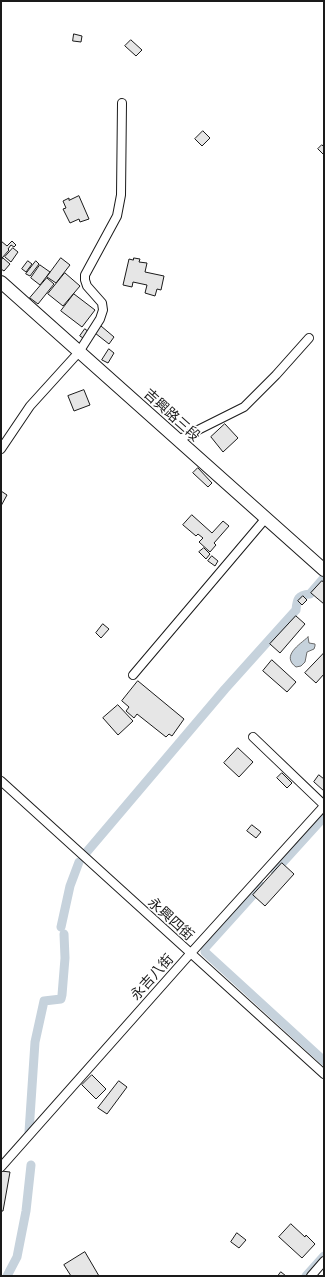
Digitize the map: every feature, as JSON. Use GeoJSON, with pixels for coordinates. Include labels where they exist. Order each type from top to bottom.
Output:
{"type":"FeatureCollection","features":[{"type":"Feature","properties":{"kind":"street"},"geometry":{"type":"LineString","coordinates":[[1,449],[30,406],[79,352],[104,310],[102,303],[88,286],[85,280],[85,275],[117,216],[121,195],[122,103]]}},
{"type":"Feature","properties":{"kind":"street","name":"吉興路三段"},"geometry":{"type":"LineString","coordinates":[[1,282],[324,570]]}},
{"type":"Feature","properties":{"kind":"street"},"geometry":{"type":"LineString","coordinates":[[178,440],[244,407],[276,375],[309,338]]}},
{"type":"Feature","properties":{"kind":"street"},"geometry":{"type":"LineString","coordinates":[[133,675],[266,518]]}},
{"type":"Feature","properties":{"kind":"street"},"geometry":{"type":"LineString","coordinates":[[253,737],[324,805]]}},
{"type":"Feature","properties":{"kind":"street","name":"永興四街"},"geometry":{"type":"LineString","coordinates":[[1,781],[324,1074]]}},
{"type":"Feature","properties":{"kind":"street","name":"永吉八街"},"geometry":{"type":"LineString","coordinates":[[1,1167],[324,805]]}},
{"type":"Feature","properties":{"kind":"street"},"geometry":{"type":"LineString","coordinates":[[311,1276],[324,1261]]}},
{"type":"Feature","properties":{"kind":"shaded area"},"geometry":{"type":"Polygon","coordinates":[[[308,637],[309,643],[315,644],[314,649],[307,652],[305,662],[301,666],[296,667],[290,659],[291,655],[296,647],[308,637]]]}},
{"type":"Feature","properties":{"kind":"building"},"geometry":{"type":"Polygon","coordinates":[[[74,34],[82,36],[81,42],[73,41],[74,34]]]}},
{"type":"Feature","properties":{"kind":"building"},"geometry":{"type":"Polygon","coordinates":[[[131,40],[142,50],[136,56],[125,46],[131,40]]]}},
{"type":"Feature","properties":{"kind":"building"},"geometry":{"type":"Polygon","coordinates":[[[203,131],[210,138],[202,146],[195,139],[203,131]]]}},
{"type":"Feature","properties":{"kind":"building"},"geometry":{"type":"Polygon","coordinates":[[[322,145],[324,147],[323,154],[318,149],[322,145]]]}},
{"type":"Feature","properties":{"kind":"building"},"geometry":{"type":"Polygon","coordinates":[[[79,196],[89,219],[80,222],[79,219],[70,223],[63,209],[66,208],[63,201],[79,196]]]}},
{"type":"Feature","properties":{"kind":"building"},"geometry":{"type":"Polygon","coordinates":[[[1,241],[7,246],[12,241],[16,245],[14,247],[11,245],[8,249],[9,250],[2,258],[1,257],[1,241]]]}},
{"type":"Feature","properties":{"kind":"building"},"geometry":{"type":"Polygon","coordinates":[[[13,248],[18,252],[11,262],[5,257],[13,248]]]}},
{"type":"Feature","properties":{"kind":"building"},"geometry":{"type":"Polygon","coordinates":[[[3,258],[10,264],[4,271],[1,269],[1,261],[3,258]]]}},
{"type":"Feature","properties":{"kind":"building"},"geometry":{"type":"Polygon","coordinates":[[[61,258],[70,265],[56,283],[47,277],[61,258]]]}},
{"type":"Feature","properties":{"kind":"building"},"geometry":{"type":"Polygon","coordinates":[[[134,258],[140,259],[139,262],[147,263],[145,272],[164,276],[161,290],[157,289],[155,296],[145,293],[147,285],[133,282],[132,287],[123,285],[129,259],[133,260],[134,258]]]}},
{"type":"Feature","properties":{"kind":"building"},"geometry":{"type":"Polygon","coordinates":[[[28,261],[32,264],[26,272],[22,269],[28,261]]]}},
{"type":"Feature","properties":{"kind":"building"},"geometry":{"type":"Polygon","coordinates":[[[36,261],[39,264],[30,276],[26,274],[36,261]]]}},
{"type":"Feature","properties":{"kind":"building"},"geometry":{"type":"Polygon","coordinates":[[[40,265],[50,272],[40,285],[31,278],[40,265]]]}},
{"type":"Feature","properties":{"kind":"building"},"geometry":{"type":"Polygon","coordinates":[[[65,273],[80,286],[63,306],[48,294],[65,273]]]}},
{"type":"Feature","properties":{"kind":"building"},"geometry":{"type":"Polygon","coordinates":[[[47,278],[54,284],[38,304],[30,298],[47,278]]]}},
{"type":"Feature","properties":{"kind":"building"},"geometry":{"type":"Polygon","coordinates":[[[74,294],[95,310],[82,327],[61,311],[74,294]]]}},
{"type":"Feature","properties":{"kind":"building"},"geometry":{"type":"Polygon","coordinates":[[[101,326],[114,337],[109,344],[95,333],[101,326]]]}},
{"type":"Feature","properties":{"kind":"building"},"geometry":{"type":"Polygon","coordinates":[[[85,329],[89,332],[83,338],[80,336],[85,329]]]}},
{"type":"Feature","properties":{"kind":"building"},"geometry":{"type":"Polygon","coordinates":[[[109,349],[114,353],[108,363],[102,360],[109,349]]]}},
{"type":"Feature","properties":{"kind":"building"},"geometry":{"type":"Polygon","coordinates":[[[84,390],[90,405],[74,411],[68,396],[84,390]]]}},
{"type":"Feature","properties":{"kind":"building"},"geometry":{"type":"Polygon","coordinates":[[[225,424],[238,438],[223,452],[211,437],[225,424]]]}},
{"type":"Feature","properties":{"kind":"building"},"geometry":{"type":"Polygon","coordinates":[[[198,468],[212,483],[208,487],[193,473],[198,468]]]}},
{"type":"Feature","properties":{"kind":"building"},"geometry":{"type":"Polygon","coordinates":[[[1,491],[7,495],[1,506],[1,491]]]}},
{"type":"Feature","properties":{"kind":"building"},"geometry":{"type":"Polygon","coordinates":[[[192,515],[212,533],[223,521],[229,526],[214,543],[216,545],[210,552],[199,542],[203,538],[198,534],[196,536],[183,525],[192,515]]]}},
{"type":"Feature","properties":{"kind":"building"},"geometry":{"type":"Polygon","coordinates":[[[204,548],[210,554],[206,559],[199,552],[204,548]]]}},
{"type":"Feature","properties":{"kind":"building"},"geometry":{"type":"Polygon","coordinates":[[[212,556],[218,561],[215,566],[208,561],[212,556]]]}},
{"type":"Feature","properties":{"kind":"building"},"geometry":{"type":"Polygon","coordinates":[[[322,581],[324,582],[324,604],[311,593],[322,581]]]}},
{"type":"Feature","properties":{"kind":"building"},"geometry":{"type":"Polygon","coordinates":[[[303,596],[307,600],[302,605],[298,601],[303,596]]]}},
{"type":"Feature","properties":{"kind":"building"},"geometry":{"type":"Polygon","coordinates":[[[296,616],[305,624],[280,653],[270,644],[296,616]]]}},
{"type":"Feature","properties":{"kind":"building"},"geometry":{"type":"Polygon","coordinates":[[[103,624],[109,629],[101,638],[96,633],[103,624]]]}},
{"type":"Feature","properties":{"kind":"building"},"geometry":{"type":"Polygon","coordinates":[[[324,653],[324,674],[316,683],[305,673],[324,653]]]}},
{"type":"Feature","properties":{"kind":"building"},"geometry":{"type":"Polygon","coordinates":[[[272,660],[296,682],[287,692],[263,671],[272,660]]]}},
{"type":"Feature","properties":{"kind":"building"},"geometry":{"type":"Polygon","coordinates":[[[138,681],[184,719],[172,736],[169,734],[166,737],[137,714],[134,718],[126,711],[129,707],[122,701],[138,681]]]}},
{"type":"Feature","properties":{"kind":"building"},"geometry":{"type":"Polygon","coordinates":[[[118,705],[133,721],[118,735],[103,718],[118,705]]]}},
{"type":"Feature","properties":{"kind":"building"},"geometry":{"type":"Polygon","coordinates":[[[238,748],[253,762],[239,777],[224,763],[238,748]]]}},
{"type":"Feature","properties":{"kind":"building"},"geometry":{"type":"Polygon","coordinates":[[[282,773],[292,783],[287,788],[277,778],[282,773]]]}},
{"type":"Feature","properties":{"kind":"building"},"geometry":{"type":"Polygon","coordinates":[[[319,775],[324,779],[324,791],[314,782],[319,775]]]}},
{"type":"Feature","properties":{"kind":"building"},"geometry":{"type":"Polygon","coordinates":[[[252,825],[261,832],[256,838],[247,831],[252,825]]]}},
{"type":"Feature","properties":{"kind":"building"},"geometry":{"type":"Polygon","coordinates":[[[282,863],[294,874],[265,906],[253,895],[282,863]]]}},
{"type":"Feature","properties":{"kind":"building"},"geometry":{"type":"Polygon","coordinates":[[[92,1075],[106,1089],[96,1099],[82,1085],[92,1075]]]}},
{"type":"Feature","properties":{"kind":"building"},"geometry":{"type":"Polygon","coordinates":[[[119,1081],[127,1087],[107,1114],[98,1108],[119,1081]]]}},
{"type":"Feature","properties":{"kind":"building"},"geometry":{"type":"Polygon","coordinates":[[[1,1171],[10,1172],[3,1211],[1,1211],[1,1171]]]}},
{"type":"Feature","properties":{"kind":"building"},"geometry":{"type":"Polygon","coordinates":[[[291,1224],[315,1244],[302,1258],[279,1237],[291,1224]]]}},
{"type":"Feature","properties":{"kind":"building"},"geometry":{"type":"Polygon","coordinates":[[[237,1233],[246,1240],[239,1248],[231,1242],[237,1233]]]}},
{"type":"Feature","properties":{"kind":"building"},"geometry":{"type":"Polygon","coordinates":[[[85,1252],[99,1276],[71,1276],[64,1265],[85,1252]]]}},
{"type":"Feature","properties":{"kind":"building"},"geometry":{"type":"Polygon","coordinates":[[[281,1272],[286,1276],[278,1276],[281,1272]]]}},
{"type":"Feature","properties":{"kind":"waterway"},"geometry":{"type":"LineString","coordinates":[[85,854],[225,689],[296,610],[299,598],[303,595],[310,594],[323,579]]}},
{"type":"Feature","properties":{"kind":"waterway"},"geometry":{"type":"LineString","coordinates":[[275,871],[324,817]]}},
{"type":"Feature","properties":{"kind":"waterway"},"geometry":{"type":"LineString","coordinates":[[61,927],[70,886],[79,862]]}},
{"type":"Feature","properties":{"kind":"waterway"},"geometry":{"type":"LineString","coordinates":[[261,886],[205,948],[205,952],[324,1061]]}},
{"type":"Feature","properties":{"kind":"waterway"},"geometry":{"type":"LineString","coordinates":[[29,1132],[35,1042],[44,1001],[61,999],[65,958],[64,934]]}},
{"type":"Feature","properties":{"kind":"waterway"},"geometry":{"type":"LineString","coordinates":[[7,1276],[17,1257],[26,1211],[31,1165]]}},
{"type":"Feature","properties":{"kind":"waterway"},"geometry":{"type":"LineString","coordinates":[[306,1276],[324,1256]]}}]}
